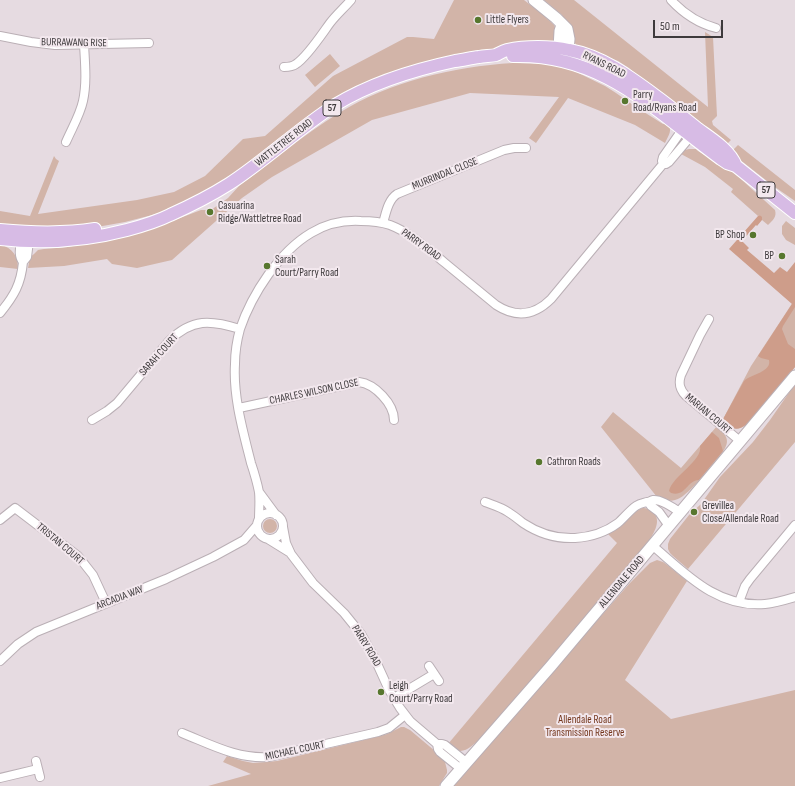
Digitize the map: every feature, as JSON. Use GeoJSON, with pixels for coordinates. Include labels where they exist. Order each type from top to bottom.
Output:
{"type":"FeatureCollection","features":[{"type":"Feature","properties":{"kind":"main road","name":"WATTLETREE ROAD"},"geometry":{"type":"LineString","coordinates":[[0,230],[25,236],[73,240],[112,234],[156,221],[213,194],[256,165],[305,126],[336,104],[388,80],[423,69],[462,60],[496,55],[510,49],[545,47],[563,55]]}},
{"type":"Feature","properties":{"kind":"main road","name":"RYANS ROAD"},"geometry":{"type":"LineString","coordinates":[[563,55],[585,54],[620,70],[658,97],[690,129],[727,152],[736,166],[795,213]]}},
{"type":"Feature","properties":{"kind":"main road","name":"WATTLETREE ROAD"},"geometry":{"type":"LineString","coordinates":[[0,239],[25,236]]}},
{"type":"Feature","properties":{"kind":"street"},"geometry":{"type":"LineString","coordinates":[[284,67],[290,67],[300,61],[351,0]]}},
{"type":"Feature","properties":{"kind":"street"},"geometry":{"type":"LineString","coordinates":[[534,0],[562,24],[560,31],[563,55]]}},
{"type":"Feature","properties":{"kind":"street"},"geometry":{"type":"LineString","coordinates":[[671,0],[692,19],[716,28]]}},
{"type":"Feature","properties":{"kind":"street","name":"BURRAWANG RISE"},"geometry":{"type":"LineString","coordinates":[[0,36],[44,44],[149,43]]}},
{"type":"Feature","properties":{"kind":"street"},"geometry":{"type":"LineString","coordinates":[[66,142],[80,111],[84,94],[84,44]]}},
{"type":"Feature","properties":{"kind":"street","name":"PARRY ROAD"},"geometry":{"type":"LineString","coordinates":[[258,522],[259,491],[238,408],[234,364],[240,329],[248,308],[267,277],[289,250],[304,238],[323,227],[344,222],[362,221],[383,223],[403,231],[413,237],[503,310],[510,313],[527,314],[540,309],[551,299],[663,164],[663,157],[690,129]]}},
{"type":"Feature","properties":{"kind":"street","name":"MURRINDAL CLOSE"},"geometry":{"type":"LineString","coordinates":[[383,223],[391,200],[397,194],[504,150],[526,148]]}},
{"type":"Feature","properties":{"kind":"street"},"geometry":{"type":"LineString","coordinates":[[0,313],[13,297],[20,282],[23,262],[28,257],[25,236]]}},
{"type":"Feature","properties":{"kind":"street","name":"MARIAN COURT"},"geometry":{"type":"LineString","coordinates":[[709,319],[681,375],[679,380],[680,389],[686,396],[740,441]]}},
{"type":"Feature","properties":{"kind":"street","name":"SARAH COURT"},"geometry":{"type":"LineString","coordinates":[[92,420],[101,416],[113,407],[169,341],[184,329],[197,324],[210,322],[240,329]]}},
{"type":"Feature","properties":{"kind":"street"},"geometry":{"type":"LineString","coordinates":[[364,382],[367,374]]}},
{"type":"Feature","properties":{"kind":"street","name":"ALLENDALE ROAD"},"geometry":{"type":"LineString","coordinates":[[446,786],[552,666],[795,376]]}},
{"type":"Feature","properties":{"kind":"street","name":"CHARLES WILSON CLOSE"},"geometry":{"type":"LineString","coordinates":[[238,408],[364,382],[374,388],[388,402],[393,411],[394,420]]}},
{"type":"Feature","properties":{"kind":"street","name":"PARRY ROAD"},"geometry":{"type":"LineString","coordinates":[[259,491],[276,515]]}},
{"type":"Feature","properties":{"kind":"street"},"geometry":{"type":"LineString","coordinates":[[486,502],[503,509],[532,529],[541,533],[552,536],[575,538],[591,536],[606,530],[622,520],[640,503],[653,500],[672,507],[681,513]]}},
{"type":"Feature","properties":{"kind":"street"},"geometry":{"type":"LineString","coordinates":[[648,502],[659,512],[669,526]]}},
{"type":"Feature","properties":{"kind":"street","name":"TRISTAN COURT"},"geometry":{"type":"LineString","coordinates":[[0,520],[15,508],[71,550],[93,575],[106,603]]}},
{"type":"Feature","properties":{"kind":"street"},"geometry":{"type":"LineString","coordinates":[[265,514],[276,515],[281,520],[282,527],[279,535],[276,537],[266,538],[258,532],[258,522],[265,514]]}},
{"type":"Feature","properties":{"kind":"street","name":"ARCADIA WAY"},"geometry":{"type":"LineString","coordinates":[[0,661],[18,644],[36,632],[149,586],[214,557],[244,540],[258,522]]}},
{"type":"Feature","properties":{"kind":"street"},"geometry":{"type":"LineString","coordinates":[[739,602],[745,586],[750,579],[795,525]]}},
{"type":"Feature","properties":{"kind":"street","name":"PARRY ROAD"},"geometry":{"type":"LineString","coordinates":[[282,527],[289,552],[305,574],[344,613],[361,634],[394,698],[405,715],[437,744],[440,752],[464,765]]}},
{"type":"Feature","properties":{"kind":"street","name":"PARRY ROAD"},"geometry":{"type":"LineString","coordinates":[[266,538],[289,552]]}},
{"type":"Feature","properties":{"kind":"street","name":"ARCADIA WAY"},"geometry":{"type":"LineString","coordinates":[[244,540],[266,538]]}},
{"type":"Feature","properties":{"kind":"street"},"geometry":{"type":"LineString","coordinates":[[653,546],[707,590],[720,597],[754,604],[765,604],[795,598]]}},
{"type":"Feature","properties":{"kind":"street"},"geometry":{"type":"LineString","coordinates":[[429,666],[439,681]]}},
{"type":"Feature","properties":{"kind":"street"},"geometry":{"type":"LineString","coordinates":[[394,698],[434,674]]}},
{"type":"Feature","properties":{"kind":"street","name":"MICHAEL COURT"},"geometry":{"type":"LineString","coordinates":[[182,733],[232,754],[251,758],[269,757],[378,732],[389,728],[405,715]]}},
{"type":"Feature","properties":{"kind":"street"},"geometry":{"type":"LineString","coordinates":[[0,778],[38,769]]}},
{"type":"Feature","properties":{"kind":"green space"},"geometry":{"type":"Polygon","coordinates":[[[454,0],[524,0],[554,25],[556,29],[554,39],[552,42],[486,50],[411,67],[257,158],[220,184],[160,213],[97,227],[0,228],[0,211],[30,216],[54,156],[59,161],[38,214],[137,200],[174,192],[205,176],[243,139],[265,136],[333,76],[407,37],[434,39],[454,0]]]}},
{"type":"Feature","properties":{"kind":"green space"},"geometry":{"type":"Polygon","coordinates":[[[544,0],[574,0],[708,107],[705,32],[713,37],[717,116],[712,121],[713,125],[731,140],[727,144],[618,61],[577,46],[562,15],[544,0]]]}},
{"type":"Feature","properties":{"kind":"green space"},"geometry":{"type":"Polygon","coordinates":[[[330,54],[340,66],[315,87],[305,75],[330,54]]]}},
{"type":"Feature","properties":{"kind":"green space"},"geometry":{"type":"Polygon","coordinates":[[[513,63],[549,64],[568,68],[605,86],[663,124],[667,122],[670,128],[669,135],[665,143],[635,125],[568,98],[536,143],[529,138],[559,97],[470,93],[372,120],[272,177],[242,198],[172,260],[137,268],[112,264],[107,259],[64,266],[28,268],[30,257],[38,250],[68,247],[122,236],[151,229],[201,210],[211,210],[228,198],[239,186],[313,130],[339,113],[380,92],[401,84],[445,72],[513,63]]]}},
{"type":"Feature","properties":{"kind":"green space"},"geometry":{"type":"Polygon","coordinates":[[[738,145],[795,190],[795,201],[734,155],[734,149],[738,145]]]}},
{"type":"Feature","properties":{"kind":"green space"},"geometry":{"type":"Polygon","coordinates":[[[696,149],[727,168],[742,180],[775,210],[775,217],[773,220],[768,225],[762,220],[760,215],[758,216],[731,192],[733,189],[705,167],[681,154],[685,150],[696,149]]]}},
{"type":"Feature","properties":{"kind":"green space"},"geometry":{"type":"Polygon","coordinates":[[[786,221],[795,228],[795,245],[786,240],[782,234],[782,226],[786,221]]]}},
{"type":"Feature","properties":{"kind":"green space"},"geometry":{"type":"Polygon","coordinates":[[[0,244],[14,253],[17,260],[18,269],[0,267],[0,244]]]}},
{"type":"Feature","properties":{"kind":"green space"},"geometry":{"type":"Polygon","coordinates":[[[795,299],[795,367],[747,424],[740,428],[734,428],[722,421],[751,366],[795,299]]]}},
{"type":"Feature","properties":{"kind":"green space"},"geometry":{"type":"Polygon","coordinates":[[[795,384],[795,442],[688,569],[670,553],[668,544],[670,539],[689,515],[701,504],[720,477],[753,442],[795,384]]]}},
{"type":"Feature","properties":{"kind":"green space"},"geometry":{"type":"Polygon","coordinates":[[[613,412],[681,468],[717,426],[726,437],[727,444],[719,457],[686,494],[680,498],[670,501],[657,497],[601,427],[613,412]]]}},
{"type":"Feature","properties":{"kind":"green space"},"geometry":{"type":"Polygon","coordinates":[[[642,508],[649,509],[656,516],[656,528],[647,544],[570,638],[480,739],[463,751],[456,750],[448,744],[617,543],[607,533],[626,521],[635,512],[642,508]]]}},
{"type":"Feature","properties":{"kind":"green space"},"geometry":{"type":"Polygon","coordinates":[[[270,519],[275,521],[277,526],[275,531],[270,533],[265,531],[263,526],[265,521],[270,519]]]}},
{"type":"Feature","properties":{"kind":"green space","name":"Allendale Road Transmission Reserve"},"geometry":{"type":"Polygon","coordinates":[[[657,560],[666,564],[687,581],[625,680],[671,719],[795,690],[795,786],[452,786],[629,584],[650,563],[657,560]]]}},
{"type":"Feature","properties":{"kind":"green space"},"geometry":{"type":"Polygon","coordinates":[[[401,727],[410,730],[435,751],[445,762],[447,773],[439,786],[208,786],[251,774],[223,762],[227,756],[253,763],[277,761],[380,736],[401,727]]]}},
{"type":"Feature","properties":{"kind":"shaded area"},"geometry":{"type":"Polygon","coordinates":[[[760,215],[762,220],[742,241],[749,248],[747,250],[774,273],[780,267],[787,272],[795,262],[795,307],[782,329],[788,344],[795,349],[795,367],[747,424],[737,429],[731,428],[722,421],[744,381],[764,370],[769,364],[769,360],[758,356],[792,304],[729,249],[760,215]]]}},
{"type":"Feature","properties":{"kind":"shaded area"},"geometry":{"type":"Polygon","coordinates":[[[712,432],[719,438],[723,451],[699,480],[691,483],[680,493],[671,493],[669,491],[676,479],[693,463],[700,452],[700,446],[712,432]]]}},
{"type":"Feature","properties":{"kind":"place","name":"Little Flyers"},"geometry":{"type":"Point","coordinates":[478,20]}},
{"type":"Feature","properties":{"kind":"place","name":"Parry Road/Ryans Road"},"geometry":{"type":"Point","coordinates":[625,101]}},
{"type":"Feature","properties":{"kind":"place","name":"Casuarina Ridge/Wattletree Road"},"geometry":{"type":"Point","coordinates":[210,212]}},
{"type":"Feature","properties":{"kind":"place","name":"BP Shop"},"geometry":{"type":"Point","coordinates":[753,235]}},
{"type":"Feature","properties":{"kind":"place","name":"BP"},"geometry":{"type":"Point","coordinates":[782,256]}},
{"type":"Feature","properties":{"kind":"place","name":"Sarah Court/Parry Road"},"geometry":{"type":"Point","coordinates":[267,266]}},
{"type":"Feature","properties":{"kind":"place","name":"Cathron Roads"},"geometry":{"type":"Point","coordinates":[539,462]}},
{"type":"Feature","properties":{"kind":"place","name":"Grevillea Close/Allendale Road"},"geometry":{"type":"Point","coordinates":[694,512]}},
{"type":"Feature","properties":{"kind":"place","name":"Leigh Court/Parry Road"},"geometry":{"type":"Point","coordinates":[381,692]}}]}
